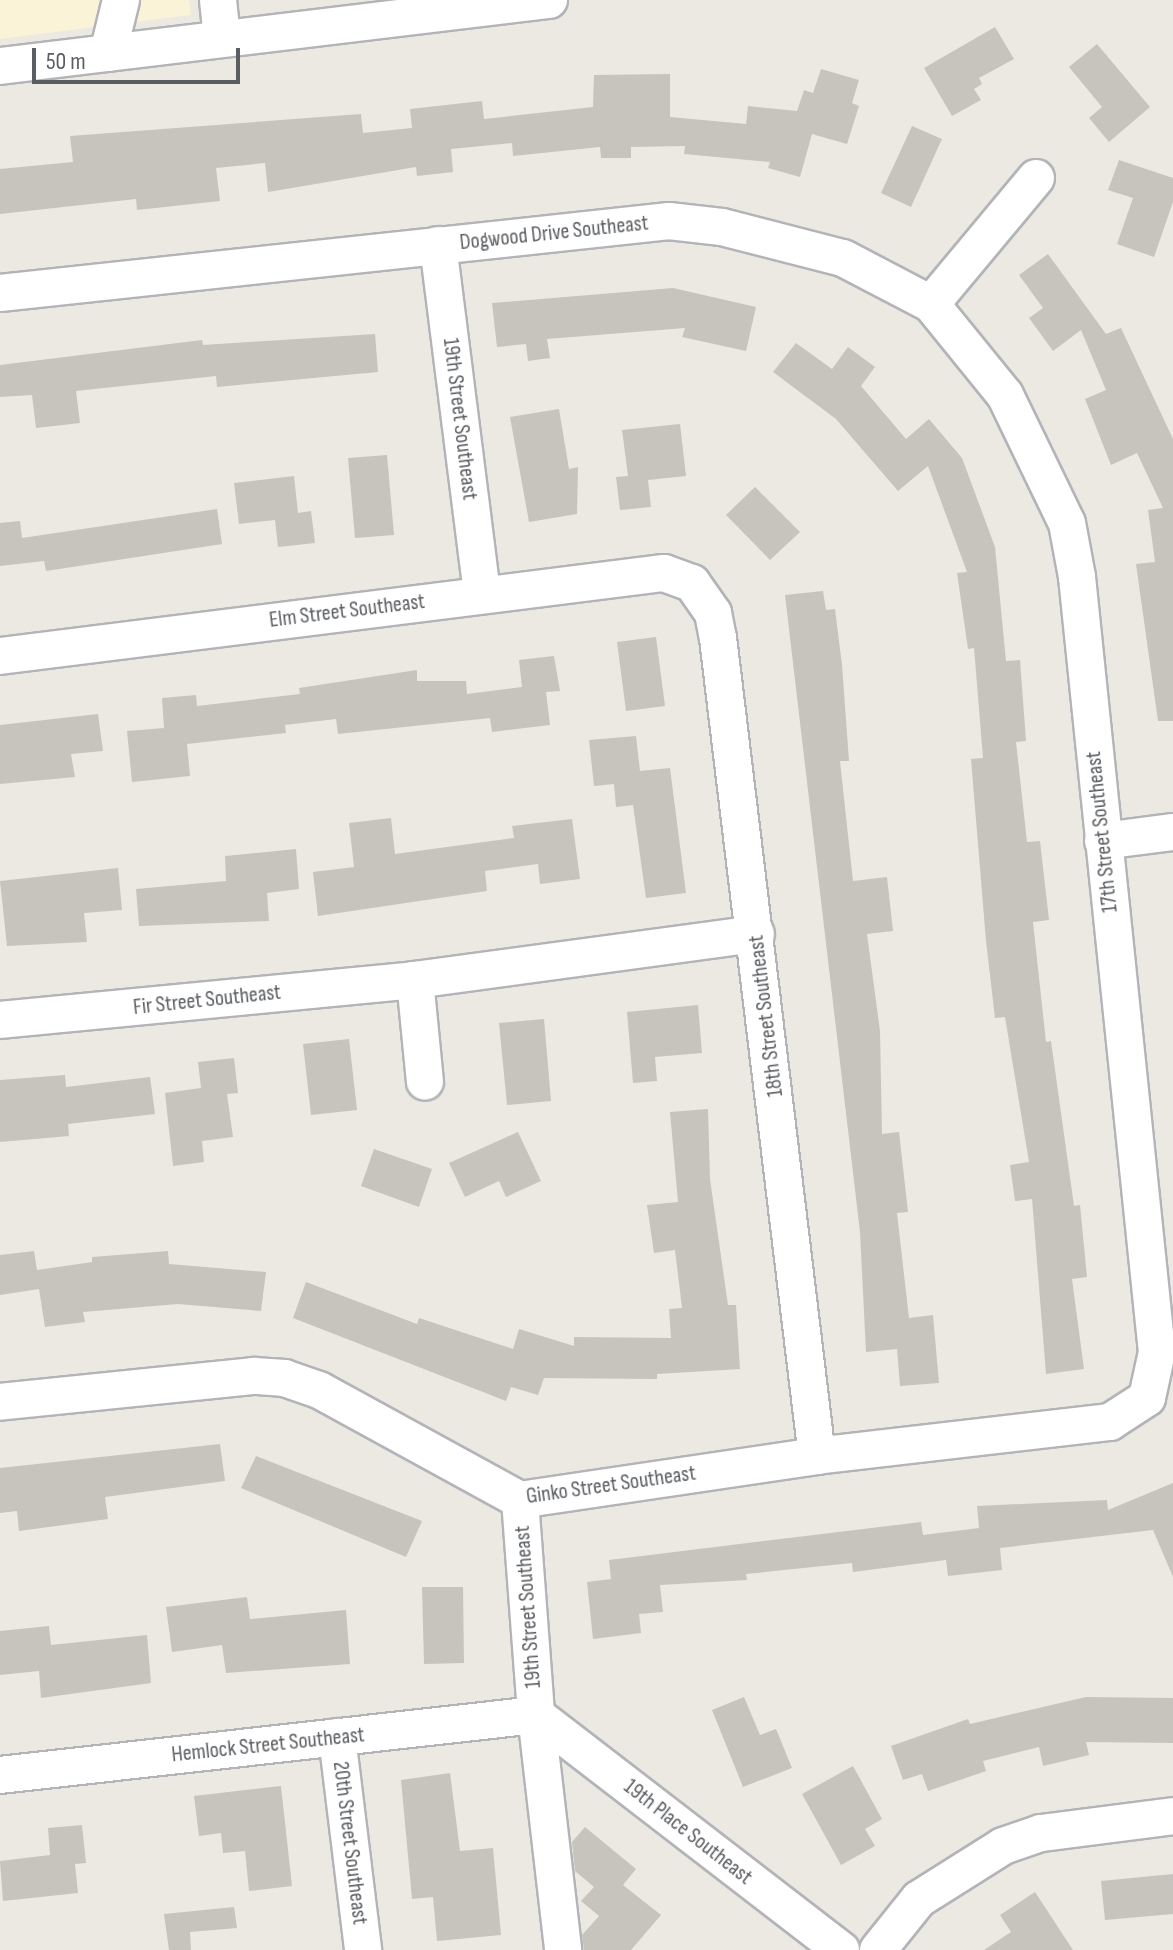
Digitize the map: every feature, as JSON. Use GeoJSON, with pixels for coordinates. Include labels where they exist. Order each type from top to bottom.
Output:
{"type":"FeatureCollection","features":[{"type":"Feature","properties":{"kind":"street"},"geometry":{"type":"LineString","coordinates":[[108,53],[121,0]]}},
{"type":"Feature","properties":{"kind":"street"},"geometry":{"type":"LineString","coordinates":[[218,0],[222,38]]}},
{"type":"Feature","properties":{"kind":"street"},"geometry":{"type":"LineString","coordinates":[[0,66],[549,0]]}},
{"type":"Feature","properties":{"kind":"street"},"geometry":{"type":"LineString","coordinates":[[931,304],[1036,178]]}},
{"type":"Feature","properties":{"kind":"street","name":"Dogwood Drive Southeast"},"geometry":{"type":"LineString","coordinates":[[0,293],[669,221],[722,227],[843,258],[931,304]]}},
{"type":"Feature","properties":{"kind":"street","name":"19th Street Southeast"},"geometry":{"type":"LineString","coordinates":[[438,245],[482,594]]}},
{"type":"Feature","properties":{"kind":"street","name":"17th Street Southeast"},"geometry":{"type":"LineString","coordinates":[[931,304],[1005,395],[1067,523],[1157,1352],[1147,1398]]}},
{"type":"Feature","properties":{"kind":"street","name":"Elm Street Southeast"},"geometry":{"type":"LineString","coordinates":[[0,656],[664,573],[692,583]]}},
{"type":"Feature","properties":{"kind":"street","name":"18th Street Southeast"},"geometry":{"type":"LineString","coordinates":[[692,583],[713,613],[718,638],[817,1456]]}},
{"type":"Feature","properties":{"kind":"street"},"geometry":{"type":"LineString","coordinates":[[1103,841],[1173,832]]}},
{"type":"Feature","properties":{"kind":"street","name":"Fir Street Southeast"},"geometry":{"type":"LineString","coordinates":[[0,1020],[415,980],[756,934]]}},
{"type":"Feature","properties":{"kind":"street"},"geometry":{"type":"LineString","coordinates":[[415,980],[425,1082]]}},
{"type":"Feature","properties":{"kind":"street","name":"Ginko Street Southeast"},"geometry":{"type":"LineString","coordinates":[[0,1402],[254,1376],[285,1378],[319,1390],[520,1500],[817,1456],[1110,1422],[1147,1398]]}},
{"type":"Feature","properties":{"kind":"street","name":"19th Street Southeast"},"geometry":{"type":"LineString","coordinates":[[520,1500],[536,1715],[563,1950]]}},
{"type":"Feature","properties":{"kind":"street","name":"Hemlock Street Southeast"},"geometry":{"type":"LineString","coordinates":[[0,1775],[536,1715]]}},
{"type":"Feature","properties":{"kind":"street","name":"19th Place Southeast"},"geometry":{"type":"LineString","coordinates":[[536,1715],[841,1950]]}},
{"type":"Feature","properties":{"kind":"street","name":"20th Street Southeast"},"geometry":{"type":"LineString","coordinates":[[337,1737],[363,1950]]}},
{"type":"Feature","properties":{"kind":"street"},"geometry":{"type":"LineString","coordinates":[[878,1950],[919,1899],[1003,1846],[1041,1833],[1173,1816]]}},
{"type":"Feature","properties":{"kind":"shaded area"},"geometry":{"type":"Polygon","coordinates":[[[0,0],[189,0],[191,15],[0,39],[0,0]]]}},
{"type":"Feature","properties":{"kind":"building"},"geometry":{"type":"Polygon","coordinates":[[[995,27],[1014,59],[979,78],[982,84],[974,89],[981,100],[952,116],[924,68],[995,27]]]}},
{"type":"Feature","properties":{"kind":"building"},"geometry":{"type":"Polygon","coordinates":[[[1097,44],[1150,107],[1109,142],[1089,118],[1102,107],[1069,67],[1097,44]]]}},
{"type":"Feature","properties":{"kind":"building"},"geometry":{"type":"Polygon","coordinates":[[[821,69],[859,80],[852,103],[859,106],[847,144],[812,134],[800,177],[768,168],[770,162],[684,154],[685,146],[631,147],[631,158],[601,158],[600,147],[513,156],[512,143],[451,149],[453,172],[417,176],[416,167],[268,192],[265,163],[216,168],[220,201],[137,210],[136,199],[0,214],[0,169],[73,162],[70,136],[361,114],[363,133],[412,128],[410,109],[482,101],[484,119],[593,107],[594,75],[670,74],[670,117],[746,124],[748,106],[797,111],[804,90],[813,93],[821,69]]]}},
{"type":"Feature","properties":{"kind":"building"},"geometry":{"type":"Polygon","coordinates":[[[912,126],[942,139],[911,207],[881,193],[912,126]]]}},
{"type":"Feature","properties":{"kind":"building"},"geometry":{"type":"Polygon","coordinates":[[[1119,160],[1173,178],[1173,202],[1154,257],[1117,244],[1133,198],[1108,190],[1119,160]]]}},
{"type":"Feature","properties":{"kind":"building"},"geometry":{"type":"Polygon","coordinates":[[[1048,254],[1106,334],[1121,328],[1173,439],[1173,721],[1158,721],[1136,564],[1155,562],[1148,510],[1163,508],[1137,453],[1111,465],[1085,399],[1106,390],[1081,330],[1053,351],[1029,318],[1043,308],[1019,275],[1048,254]]]}},
{"type":"Feature","properties":{"kind":"building"},"geometry":{"type":"Polygon","coordinates":[[[673,288],[756,307],[746,351],[682,337],[685,328],[547,339],[550,358],[528,361],[526,344],[497,347],[492,303],[673,288]]]}},
{"type":"Feature","properties":{"kind":"building"},"geometry":{"type":"Polygon","coordinates":[[[375,334],[378,372],[217,387],[216,376],[76,391],[80,423],[36,428],[32,395],[0,397],[0,365],[202,340],[203,345],[375,334]]]}},
{"type":"Feature","properties":{"kind":"building"},"geometry":{"type":"Polygon","coordinates":[[[796,343],[832,369],[848,347],[875,367],[861,386],[906,439],[929,419],[962,458],[995,547],[1006,661],[1020,660],[1026,741],[1016,742],[1027,842],[1040,841],[1049,920],[1033,922],[1046,1042],[1051,1041],[1074,1206],[1080,1205],[1087,1277],[1072,1279],[1084,1369],[1046,1374],[1032,1199],[1015,1201],[1010,1165],[1029,1162],[1005,1017],[995,1018],[986,941],[971,759],[983,758],[974,648],[968,649],[957,573],[967,572],[928,466],[898,491],[836,419],[773,372],[796,343]]]}},
{"type":"Feature","properties":{"kind":"building"},"geometry":{"type":"Polygon","coordinates":[[[559,409],[569,469],[578,467],[577,514],[529,522],[510,417],[559,409]]]}},
{"type":"Feature","properties":{"kind":"building"},"geometry":{"type":"Polygon","coordinates":[[[680,424],[686,476],[648,480],[651,507],[620,510],[616,477],[628,476],[622,430],[680,424]]]}},
{"type":"Feature","properties":{"kind":"building"},"geometry":{"type":"Polygon","coordinates":[[[387,455],[394,535],[355,538],[348,458],[387,455]]]}},
{"type":"Feature","properties":{"kind":"building"},"geometry":{"type":"Polygon","coordinates":[[[294,476],[298,513],[311,511],[315,543],[278,547],[275,520],[239,524],[234,483],[294,476]]]}},
{"type":"Feature","properties":{"kind":"building"},"geometry":{"type":"Polygon","coordinates":[[[755,487],[800,532],[770,560],[726,515],[755,487]]]}},
{"type":"Feature","properties":{"kind":"building"},"geometry":{"type":"Polygon","coordinates":[[[217,509],[222,544],[46,571],[44,561],[0,566],[0,523],[20,521],[22,538],[217,509]]]}},
{"type":"Feature","properties":{"kind":"building"},"geometry":{"type":"Polygon","coordinates":[[[823,591],[826,610],[835,609],[842,665],[849,761],[840,761],[853,881],[887,877],[893,931],[867,934],[880,1031],[882,1134],[899,1132],[908,1212],[897,1213],[909,1318],[933,1315],[939,1383],[900,1386],[897,1349],[866,1352],[860,1232],[785,595],[823,591]]]}},
{"type":"Feature","properties":{"kind":"building"},"geometry":{"type":"Polygon","coordinates":[[[656,637],[665,706],[626,711],[617,642],[656,637]]]}},
{"type":"Feature","properties":{"kind":"building"},"geometry":{"type":"Polygon","coordinates":[[[554,656],[560,691],[546,692],[550,725],[492,732],[490,718],[338,734],[336,719],[285,725],[286,733],[187,744],[190,776],[132,782],[127,731],[164,728],[162,698],[196,695],[197,706],[300,694],[299,688],[417,670],[417,681],[466,681],[467,694],[522,687],[519,660],[554,656]]]}},
{"type":"Feature","properties":{"kind":"building"},"geometry":{"type":"Polygon","coordinates":[[[98,714],[103,751],[71,754],[75,777],[0,784],[0,725],[98,714]]]}},
{"type":"Feature","properties":{"kind":"building"},"geometry":{"type":"Polygon","coordinates":[[[636,736],[640,771],[670,768],[686,893],[646,898],[633,805],[616,807],[614,784],[594,786],[589,740],[636,736]]]}},
{"type":"Feature","properties":{"kind":"building"},"geometry":{"type":"Polygon","coordinates":[[[391,818],[395,854],[514,838],[512,826],[572,819],[580,879],[540,884],[538,864],[485,871],[487,891],[318,916],[313,872],[354,867],[349,823],[391,818]]]}},
{"type":"Feature","properties":{"kind":"building"},"geometry":{"type":"Polygon","coordinates":[[[296,849],[299,889],[267,893],[269,921],[139,926],[136,889],[226,881],[225,856],[296,849]]]}},
{"type":"Feature","properties":{"kind":"building"},"geometry":{"type":"Polygon","coordinates":[[[118,868],[122,910],[84,913],[87,942],[7,946],[0,881],[118,868]]]}},
{"type":"Feature","properties":{"kind":"building"},"geometry":{"type":"Polygon","coordinates":[[[698,1005],[702,1053],[655,1057],[657,1081],[633,1083],[627,1012],[698,1005]]]}},
{"type":"Feature","properties":{"kind":"building"},"geometry":{"type":"Polygon","coordinates":[[[544,1019],[551,1101],[507,1105],[499,1023],[544,1019]]]}},
{"type":"Feature","properties":{"kind":"building"},"geometry":{"type":"Polygon","coordinates":[[[349,1039],[357,1110],[311,1115],[303,1044],[349,1039]]]}},
{"type":"Feature","properties":{"kind":"building"},"geometry":{"type":"Polygon","coordinates":[[[234,1058],[238,1093],[227,1094],[233,1137],[202,1141],[204,1162],[173,1166],[165,1093],[201,1088],[198,1062],[234,1058]]]}},
{"type":"Feature","properties":{"kind":"building"},"geometry":{"type":"Polygon","coordinates":[[[65,1075],[66,1087],[150,1077],[155,1114],[68,1124],[69,1136],[0,1142],[0,1080],[65,1075]]]}},
{"type":"Feature","properties":{"kind":"building"},"geometry":{"type":"Polygon","coordinates":[[[708,1109],[710,1179],[728,1305],[736,1305],[740,1369],[657,1374],[657,1379],[544,1378],[538,1395],[511,1387],[506,1401],[293,1318],[306,1282],[417,1324],[419,1318],[513,1349],[519,1329],[574,1346],[574,1337],[671,1338],[669,1309],[682,1308],[675,1250],[654,1253],[647,1205],[678,1202],[670,1112],[708,1109]]]}},
{"type":"Feature","properties":{"kind":"building"},"geometry":{"type":"Polygon","coordinates":[[[518,1132],[541,1181],[506,1197],[499,1181],[465,1197],[449,1163],[518,1132]]]}},
{"type":"Feature","properties":{"kind":"building"},"geometry":{"type":"Polygon","coordinates":[[[374,1149],[432,1169],[419,1207],[361,1186],[374,1149]]]}},
{"type":"Feature","properties":{"kind":"building"},"geometry":{"type":"Polygon","coordinates":[[[34,1251],[37,1270],[92,1262],[92,1257],[168,1251],[169,1264],[266,1272],[261,1311],[178,1304],[83,1312],[85,1322],[45,1327],[39,1289],[0,1295],[0,1255],[34,1251]]]}},
{"type":"Feature","properties":{"kind":"building"},"geometry":{"type":"Polygon","coordinates":[[[220,1444],[225,1481],[105,1497],[108,1519],[19,1531],[17,1511],[0,1513],[0,1468],[220,1444]]]}},
{"type":"Feature","properties":{"kind":"building"},"geometry":{"type":"Polygon","coordinates":[[[256,1456],[422,1521],[406,1557],[241,1488],[256,1456]]]}},
{"type":"Feature","properties":{"kind":"building"},"geometry":{"type":"Polygon","coordinates":[[[1173,1483],[1173,1577],[1153,1530],[1000,1548],[1002,1570],[948,1576],[946,1560],[853,1572],[852,1563],[746,1574],[747,1580],[660,1585],[663,1612],[639,1614],[641,1633],[593,1639],[587,1582],[611,1579],[609,1560],[921,1522],[923,1535],[979,1528],[977,1506],[1107,1500],[1108,1510],[1173,1483]]]}},
{"type":"Feature","properties":{"kind":"building"},"geometry":{"type":"Polygon","coordinates":[[[422,1587],[463,1587],[464,1663],[424,1664],[422,1587]]]}},
{"type":"Feature","properties":{"kind":"building"},"geometry":{"type":"Polygon","coordinates":[[[247,1597],[250,1619],[346,1610],[350,1664],[226,1673],[222,1645],[172,1652],[166,1607],[247,1597]]]}},
{"type":"Feature","properties":{"kind":"building"},"geometry":{"type":"Polygon","coordinates":[[[49,1626],[51,1645],[147,1635],[151,1683],[41,1698],[39,1671],[0,1675],[0,1631],[49,1626]]]}},
{"type":"Feature","properties":{"kind":"building"},"geometry":{"type":"Polygon","coordinates":[[[744,1697],[760,1735],[776,1729],[792,1768],[743,1787],[712,1710],[744,1697]]]}},
{"type":"Feature","properties":{"kind":"building"},"geometry":{"type":"Polygon","coordinates":[[[1086,1697],[1173,1698],[1173,1743],[1086,1742],[1089,1755],[1043,1766],[1039,1747],[983,1761],[986,1771],[928,1791],[922,1774],[903,1780],[891,1746],[968,1719],[970,1724],[1086,1697]]]}},
{"type":"Feature","properties":{"kind":"building"},"geometry":{"type":"Polygon","coordinates":[[[853,1766],[882,1819],[865,1829],[875,1846],[841,1865],[802,1794],[853,1766]]]}},
{"type":"Feature","properties":{"kind":"building"},"geometry":{"type":"Polygon","coordinates":[[[450,1773],[460,1851],[493,1848],[501,1935],[437,1941],[433,1897],[412,1899],[401,1780],[450,1773]]]}},
{"type":"Feature","properties":{"kind":"building"},"geometry":{"type":"Polygon","coordinates":[[[281,1786],[292,1886],[249,1891],[245,1851],[223,1853],[221,1833],[199,1836],[194,1796],[281,1786]]]}},
{"type":"Feature","properties":{"kind":"building"},"geometry":{"type":"Polygon","coordinates":[[[82,1825],[86,1863],[75,1864],[78,1893],[3,1901],[0,1861],[50,1855],[48,1828],[82,1825]]]}},
{"type":"Feature","properties":{"kind":"building"},"geometry":{"type":"Polygon","coordinates":[[[585,1827],[636,1869],[623,1885],[661,1915],[631,1950],[584,1950],[582,1935],[599,1916],[581,1901],[594,1887],[575,1871],[572,1842],[585,1827]]]}},
{"type":"Feature","properties":{"kind":"building"},"geometry":{"type":"Polygon","coordinates":[[[1173,1874],[1173,1914],[1105,1920],[1101,1881],[1173,1874]]]}},
{"type":"Feature","properties":{"kind":"building"},"geometry":{"type":"Polygon","coordinates":[[[1035,1892],[1073,1950],[984,1950],[1011,1932],[1000,1915],[1035,1892]]]}},
{"type":"Feature","properties":{"kind":"building"},"geometry":{"type":"Polygon","coordinates":[[[234,1907],[237,1928],[190,1932],[191,1950],[169,1950],[164,1914],[234,1907]]]}}]}
